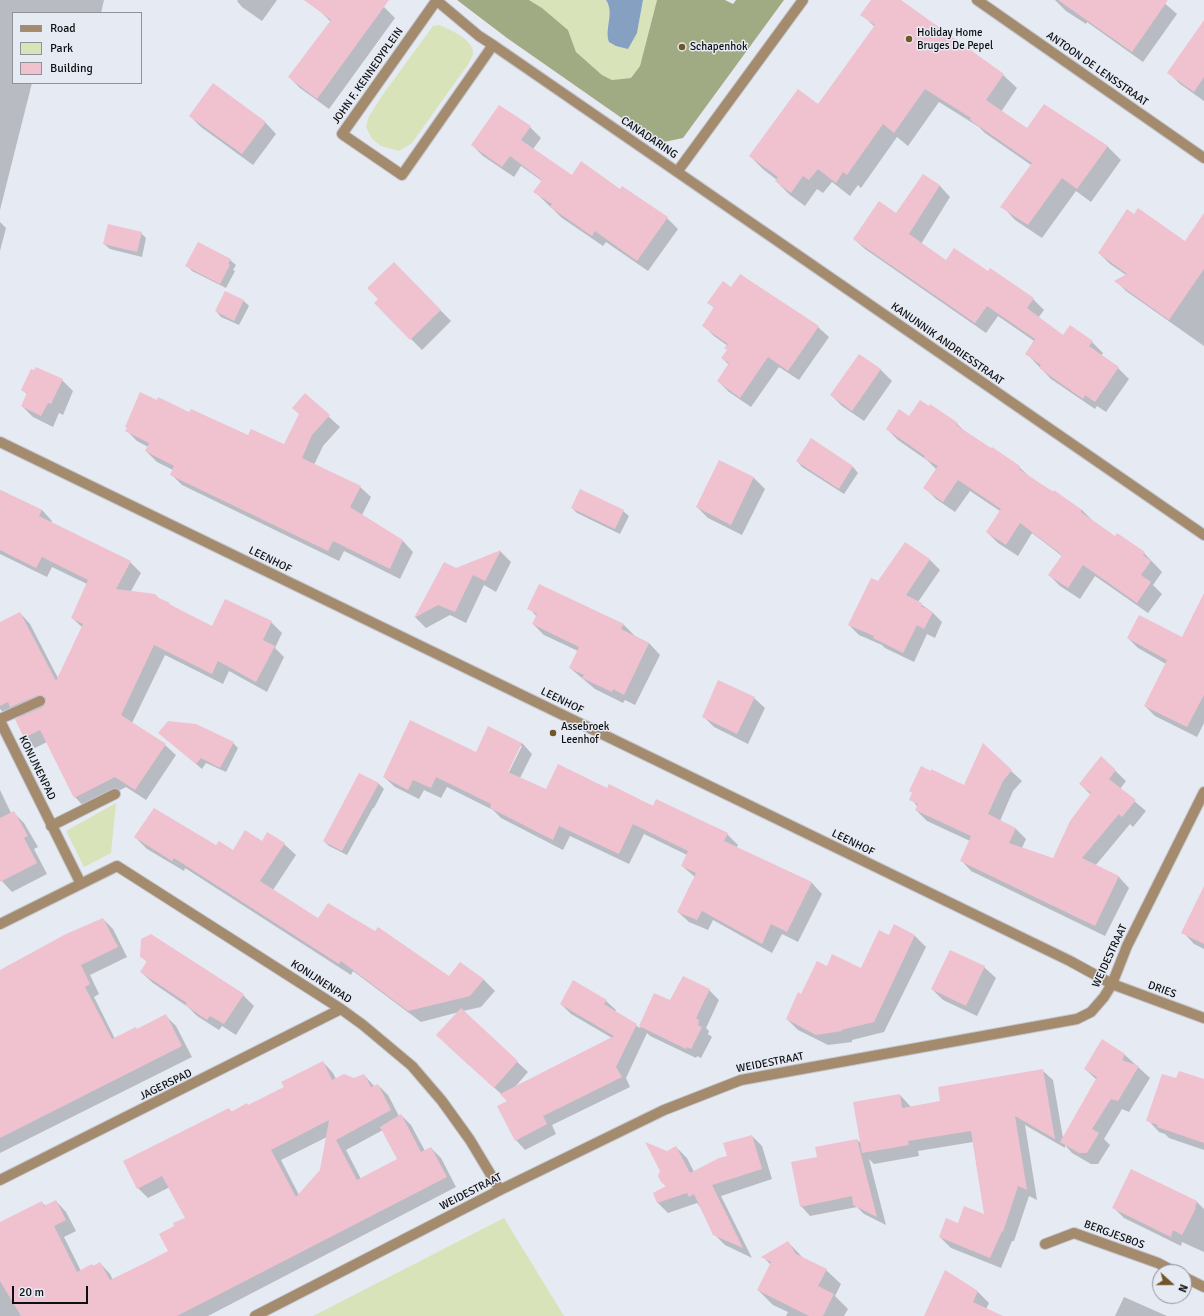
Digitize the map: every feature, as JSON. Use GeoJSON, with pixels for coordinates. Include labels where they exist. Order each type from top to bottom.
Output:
{"type":"FeatureCollection","features":[{"type":"Feature","properties":{"kind":"street","name":"CANADARING"},"geometry":{"type":"LineString","coordinates":[[436,0],[479,36],[677,172],[803,0]]}},
{"type":"Feature","properties":{"kind":"street","name":"JOHN F. KENNEDYPLEIN"},"geometry":{"type":"LineString","coordinates":[[436,0],[342,134],[402,175],[493,45]]}},
{"type":"Feature","properties":{"kind":"street","name":"ANTOON DE LENSSTRAAT"},"geometry":{"type":"LineString","coordinates":[[977,0],[1204,158]]}},
{"type":"Feature","properties":{"kind":"street","name":"KANUNNIK ANDRIESSTRAAT"},"geometry":{"type":"LineString","coordinates":[[677,172],[1204,535]]}},
{"type":"Feature","properties":{"kind":"street","name":"LEENHOF"},"geometry":{"type":"LineString","coordinates":[[0,442],[1055,954],[1112,984]]}},
{"type":"Feature","properties":{"kind":"street","name":"KONIJNENPAD"},"geometry":{"type":"LineString","coordinates":[[40,701],[0,720],[51,826],[81,884]]}},
{"type":"Feature","properties":{"kind":"street","name":"WEIDESTRAAT"},"geometry":{"type":"LineString","coordinates":[[254,1316],[500,1190],[664,1110],[741,1080],[1077,1019],[1091,1012],[1104,997],[1112,984],[1127,946],[1204,792]]}},
{"type":"Feature","properties":{"kind":"street"},"geometry":{"type":"LineString","coordinates":[[51,826],[115,794]]}},
{"type":"Feature","properties":{"kind":"street","name":"KONIJNENPAD"},"geometry":{"type":"LineString","coordinates":[[0,924],[117,866],[341,1010],[362,1025],[412,1066],[442,1102],[470,1140],[500,1190]]}},
{"type":"Feature","properties":{"kind":"street","name":"DRIES"},"geometry":{"type":"LineString","coordinates":[[1112,984],[1204,1018]]}},
{"type":"Feature","properties":{"kind":"street","name":"JAGERSPAD"},"geometry":{"type":"LineString","coordinates":[[0,1180],[341,1010]]}},
{"type":"Feature","properties":{"kind":"street","name":"BERGJESBOS"},"geometry":{"type":"LineString","coordinates":[[1045,1244],[1074,1233],[1160,1264]]}},
{"type":"Feature","properties":{"kind":"street"},"geometry":{"type":"LineString","coordinates":[[1192,1281],[1204,1288]]}},
{"type":"Feature","properties":{"kind":"green space"},"geometry":{"type":"Polygon","coordinates":[[[457,0],[529,0],[542,8],[568,30],[576,52],[602,75],[612,80],[631,78],[640,66],[657,0],[725,0],[733,4],[736,0],[784,0],[683,138],[664,142],[646,135],[507,38],[457,0]]]}},
{"type":"Feature","properties":{"kind":"green space"},"geometry":{"type":"Polygon","coordinates":[[[529,0],[606,0],[610,11],[607,31],[637,33],[643,0],[657,0],[640,66],[632,78],[612,80],[602,75],[576,52],[568,30],[542,8],[529,0]]]}},
{"type":"Feature","properties":{"kind":"green space"},"geometry":{"type":"Polygon","coordinates":[[[439,25],[449,29],[470,44],[473,49],[473,54],[469,63],[412,143],[399,151],[381,146],[372,139],[366,127],[369,116],[433,26],[439,25]]]}},
{"type":"Feature","properties":{"kind":"green space"},"geometry":{"type":"Polygon","coordinates":[[[116,803],[111,853],[84,867],[66,831],[116,803]]]}},
{"type":"Feature","properties":{"kind":"green space"},"geometry":{"type":"Polygon","coordinates":[[[504,1218],[564,1316],[313,1316],[504,1218]]]}},
{"type":"Feature","properties":{"kind":"water"},"geometry":{"type":"Polygon","coordinates":[[[606,0],[643,0],[637,33],[628,49],[616,46],[609,42],[608,31],[610,10],[606,0]]]}},
{"type":"Feature","properties":{"kind":"building"},"geometry":{"type":"Polygon","coordinates":[[[304,0],[389,0],[317,99],[288,77],[331,20],[304,0]]]}},
{"type":"Feature","properties":{"kind":"building"},"geometry":{"type":"Polygon","coordinates":[[[871,0],[901,0],[1004,74],[986,100],[1027,128],[1044,104],[1108,146],[1077,189],[1062,178],[1028,225],[1000,207],[1032,163],[970,120],[971,118],[925,89],[894,133],[883,124],[847,175],[843,172],[836,183],[818,169],[809,180],[803,176],[791,193],[775,181],[778,177],[749,156],[798,89],[818,104],[875,25],[860,15],[871,0]]]}},
{"type":"Feature","properties":{"kind":"building"},"geometry":{"type":"Polygon","coordinates":[[[1058,0],[1168,0],[1132,52],[1058,0]]]}},
{"type":"Feature","properties":{"kind":"building"},"geometry":{"type":"Polygon","coordinates":[[[1204,20],[1204,77],[1194,92],[1167,73],[1204,20]]]}},
{"type":"Feature","properties":{"kind":"building"},"geometry":{"type":"Polygon","coordinates":[[[213,83],[266,122],[242,154],[189,116],[213,83]]]}},
{"type":"Feature","properties":{"kind":"building"},"geometry":{"type":"Polygon","coordinates":[[[499,105],[531,126],[521,140],[572,175],[581,161],[620,189],[622,186],[668,217],[637,261],[595,231],[592,236],[550,207],[552,204],[533,192],[542,180],[510,156],[502,167],[471,145],[499,105]]]}},
{"type":"Feature","properties":{"kind":"building"},"geometry":{"type":"Polygon","coordinates":[[[923,174],[940,185],[909,234],[946,260],[954,248],[988,271],[990,268],[1034,298],[1027,308],[1063,335],[1070,325],[1093,341],[1089,346],[1119,367],[1095,402],[1085,395],[1083,399],[1039,368],[1041,365],[1025,354],[1035,339],[987,306],[975,323],[853,239],[879,201],[896,213],[923,174]]]}},
{"type":"Feature","properties":{"kind":"building"},"geometry":{"type":"Polygon","coordinates":[[[1138,208],[1185,241],[1204,213],[1204,269],[1169,320],[1114,281],[1127,274],[1098,253],[1127,209],[1134,214],[1138,208]]]}},
{"type":"Feature","properties":{"kind":"building"},"geometry":{"type":"Polygon","coordinates":[[[108,224],[142,232],[137,252],[103,244],[108,224]]]}},
{"type":"Feature","properties":{"kind":"building"},"geometry":{"type":"Polygon","coordinates":[[[198,242],[231,259],[228,264],[230,265],[220,284],[185,266],[198,242]]]}},
{"type":"Feature","properties":{"kind":"building"},"geometry":{"type":"Polygon","coordinates":[[[394,262],[441,310],[410,340],[374,303],[378,299],[367,288],[394,262]]]}},
{"type":"Feature","properties":{"kind":"building"},"geometry":{"type":"Polygon","coordinates":[[[740,274],[819,326],[788,371],[768,357],[740,398],[717,381],[729,363],[721,358],[727,350],[724,348],[728,344],[702,326],[714,307],[707,303],[723,281],[731,287],[740,274]]]}},
{"type":"Feature","properties":{"kind":"building"},"geometry":{"type":"Polygon","coordinates":[[[225,291],[244,300],[234,321],[215,311],[225,291]]]}},
{"type":"Feature","properties":{"kind":"building"},"geometry":{"type":"Polygon","coordinates":[[[859,354],[881,369],[852,411],[830,395],[859,354]]]}},
{"type":"Feature","properties":{"kind":"building"},"geometry":{"type":"Polygon","coordinates":[[[36,367],[63,379],[51,404],[48,403],[41,416],[21,406],[27,393],[21,390],[31,369],[34,370],[36,367]]]}},
{"type":"Feature","properties":{"kind":"building"},"geometry":{"type":"Polygon","coordinates":[[[140,392],[157,400],[158,397],[189,412],[191,409],[248,435],[251,429],[284,444],[299,414],[292,408],[305,393],[330,415],[312,435],[302,458],[361,486],[350,507],[403,540],[390,569],[333,541],[328,551],[170,475],[174,466],[145,451],[149,443],[125,431],[127,428],[125,427],[140,392]]]}},
{"type":"Feature","properties":{"kind":"building"},"geometry":{"type":"Polygon","coordinates":[[[920,400],[929,406],[930,404],[958,423],[956,425],[1020,466],[1019,469],[1053,492],[1054,490],[1082,510],[1081,512],[1115,536],[1117,533],[1145,552],[1143,555],[1151,561],[1141,575],[1151,582],[1137,603],[1083,565],[1068,588],[1048,575],[1062,555],[1020,523],[1006,545],[986,532],[1001,509],[958,480],[943,502],[923,488],[938,466],[924,458],[925,456],[886,429],[899,409],[909,416],[920,400]]]}},
{"type":"Feature","properties":{"kind":"building"},"geometry":{"type":"Polygon","coordinates":[[[811,438],[853,466],[839,489],[796,461],[811,438]]]}},
{"type":"Feature","properties":{"kind":"building"},"geometry":{"type":"Polygon","coordinates":[[[719,460],[754,477],[731,525],[696,507],[719,460]]]}},
{"type":"Feature","properties":{"kind":"building"},"geometry":{"type":"Polygon","coordinates":[[[580,489],[624,510],[615,529],[571,508],[580,489]]]}},
{"type":"Feature","properties":{"kind":"building"},"geometry":{"type":"Polygon","coordinates":[[[0,490],[42,510],[39,516],[131,561],[116,589],[155,594],[159,598],[170,603],[169,604],[212,626],[225,599],[272,621],[263,640],[275,646],[256,682],[218,661],[212,674],[154,645],[121,715],[166,744],[135,790],[115,777],[74,798],[40,730],[24,738],[15,719],[43,707],[46,702],[46,698],[38,695],[10,707],[8,702],[0,706],[0,622],[20,612],[56,681],[83,624],[71,618],[88,580],[42,557],[36,568],[0,550],[0,490]]]}},
{"type":"Feature","properties":{"kind":"building"},"geometry":{"type":"Polygon","coordinates":[[[905,542],[930,559],[906,595],[922,603],[921,606],[933,612],[924,629],[917,625],[903,653],[873,638],[874,636],[848,625],[871,578],[878,581],[905,542]]]}},
{"type":"Feature","properties":{"kind":"building"},"geometry":{"type":"Polygon","coordinates":[[[501,550],[485,581],[473,575],[455,612],[438,605],[414,618],[444,562],[456,568],[501,550]]]}},
{"type":"Feature","properties":{"kind":"building"},"geometry":{"type":"Polygon","coordinates":[[[539,584],[624,624],[621,629],[649,643],[624,695],[613,689],[612,692],[582,678],[584,675],[569,668],[579,647],[532,624],[537,614],[527,609],[539,584]]]}},
{"type":"Feature","properties":{"kind":"building"},"geometry":{"type":"Polygon","coordinates":[[[1204,593],[1204,695],[1187,727],[1144,706],[1167,660],[1127,638],[1139,615],[1182,637],[1204,593]]]}},
{"type":"Feature","properties":{"kind":"building"},"geometry":{"type":"Polygon","coordinates":[[[718,680],[755,697],[737,734],[702,717],[718,680]]]}},
{"type":"Feature","properties":{"kind":"building"},"geometry":{"type":"Polygon","coordinates":[[[410,720],[476,752],[488,726],[522,743],[508,772],[546,789],[558,764],[607,788],[609,784],[653,806],[656,799],[728,833],[724,841],[812,882],[787,932],[771,924],[762,944],[702,911],[697,920],[677,912],[696,873],[681,866],[688,851],[633,824],[619,854],[559,826],[553,840],[490,808],[491,804],[436,777],[431,788],[413,780],[408,790],[383,777],[410,720]]]}},
{"type":"Feature","properties":{"kind":"building"},"geometry":{"type":"Polygon","coordinates":[[[168,721],[196,724],[234,742],[220,768],[201,758],[196,764],[158,733],[168,721]]]}},
{"type":"Feature","properties":{"kind":"building"},"geometry":{"type":"Polygon","coordinates":[[[983,743],[1012,770],[1003,781],[988,814],[1016,828],[1009,843],[1053,858],[1070,821],[1091,793],[1079,784],[1101,756],[1116,770],[1109,779],[1136,800],[1122,817],[1119,814],[1082,858],[1119,876],[1095,926],[960,861],[971,836],[915,810],[918,804],[909,800],[912,793],[909,791],[921,766],[931,771],[931,769],[964,785],[983,743]]]}},
{"type":"Feature","properties":{"kind":"building"},"geometry":{"type":"Polygon","coordinates":[[[359,773],[379,783],[342,851],[323,841],[359,773]]]}},
{"type":"Feature","properties":{"kind":"building"},"geometry":{"type":"Polygon","coordinates":[[[154,808],[216,845],[219,841],[233,850],[245,830],[262,841],[267,832],[285,843],[260,881],[318,918],[328,903],[375,931],[378,927],[449,976],[460,962],[484,979],[470,996],[408,1011],[341,961],[339,964],[174,858],[172,861],[134,837],[154,808]]]}},
{"type":"Feature","properties":{"kind":"building"},"geometry":{"type":"Polygon","coordinates":[[[14,811],[28,836],[24,838],[37,863],[0,882],[0,818],[14,811]]]}},
{"type":"Feature","properties":{"kind":"building"},"geometry":{"type":"Polygon","coordinates":[[[1204,886],[1204,944],[1181,933],[1204,886]]]}},
{"type":"Feature","properties":{"kind":"building"},"geometry":{"type":"Polygon","coordinates":[[[103,918],[118,947],[81,965],[90,984],[85,987],[112,1039],[136,1027],[137,1029],[166,1014],[182,1046],[0,1138],[0,970],[66,934],[103,918]]]}},
{"type":"Feature","properties":{"kind":"building"},"geometry":{"type":"Polygon","coordinates":[[[894,924],[915,935],[874,1022],[841,1030],[842,1031],[816,1035],[786,1019],[798,992],[801,994],[817,961],[827,966],[832,954],[861,968],[879,930],[889,935],[894,924]]]}},
{"type":"Feature","properties":{"kind":"building"},"geometry":{"type":"Polygon","coordinates":[[[151,934],[244,994],[224,1024],[210,1016],[207,1020],[185,1005],[187,1003],[140,972],[147,961],[140,957],[141,939],[151,934]]]}},
{"type":"Feature","properties":{"kind":"building"},"geometry":{"type":"Polygon","coordinates":[[[950,950],[985,966],[966,1006],[931,989],[950,950]]]}},
{"type":"Feature","properties":{"kind":"building"},"geometry":{"type":"Polygon","coordinates":[[[683,976],[710,989],[696,1018],[699,1020],[698,1025],[702,1027],[691,1049],[687,1047],[686,1049],[639,1026],[654,993],[670,1000],[683,976]]]}},
{"type":"Feature","properties":{"kind":"building"},"geometry":{"type":"Polygon","coordinates":[[[573,980],[607,1000],[604,1004],[637,1024],[616,1067],[622,1077],[543,1116],[547,1124],[515,1141],[497,1106],[507,1101],[500,1094],[614,1036],[560,1004],[573,980]]]}},
{"type":"Feature","properties":{"kind":"building"},"geometry":{"type":"Polygon","coordinates":[[[461,1008],[518,1061],[494,1088],[436,1035],[461,1008]]]}},
{"type":"Feature","properties":{"kind":"building"},"geometry":{"type":"Polygon","coordinates":[[[1102,1039],[1125,1054],[1122,1060],[1139,1066],[1118,1101],[1111,1099],[1092,1129],[1099,1133],[1087,1153],[1079,1153],[1060,1142],[1097,1077],[1084,1069],[1102,1039]]]}},
{"type":"Feature","properties":{"kind":"building"},"geometry":{"type":"Polygon","coordinates":[[[323,1061],[332,1080],[344,1074],[354,1078],[364,1074],[371,1087],[378,1084],[391,1110],[336,1140],[357,1180],[397,1159],[380,1127],[401,1114],[421,1152],[431,1147],[447,1177],[177,1316],[21,1316],[0,1281],[0,1222],[42,1201],[44,1206],[56,1200],[66,1220],[54,1226],[77,1272],[92,1264],[93,1266],[100,1262],[110,1280],[143,1264],[168,1251],[159,1234],[174,1226],[173,1223],[185,1218],[162,1176],[137,1189],[123,1161],[229,1108],[231,1112],[247,1103],[248,1105],[284,1087],[281,1082],[323,1061]],[[329,1120],[271,1150],[296,1197],[320,1170],[329,1120]]]}},
{"type":"Feature","properties":{"kind":"building"},"geometry":{"type":"Polygon","coordinates":[[[1043,1069],[1055,1139],[1015,1116],[1027,1190],[1018,1186],[1003,1232],[1002,1231],[990,1258],[939,1237],[946,1218],[958,1223],[964,1206],[984,1214],[971,1131],[908,1141],[909,1145],[862,1153],[853,1102],[900,1094],[902,1108],[940,1101],[938,1087],[1043,1069]]]}},
{"type":"Feature","properties":{"kind":"building"},"geometry":{"type":"Polygon","coordinates":[[[1179,1071],[1204,1079],[1204,1143],[1157,1127],[1158,1125],[1146,1121],[1162,1074],[1176,1078],[1179,1071]]]}},
{"type":"Feature","properties":{"kind":"building"},"geometry":{"type":"Polygon","coordinates":[[[752,1135],[762,1169],[712,1185],[743,1248],[713,1235],[694,1194],[689,1197],[687,1193],[657,1203],[653,1193],[666,1186],[661,1182],[658,1176],[660,1171],[645,1142],[667,1151],[676,1146],[690,1173],[719,1158],[727,1156],[723,1143],[752,1135]]]}},
{"type":"Feature","properties":{"kind":"building"},"geometry":{"type":"Polygon","coordinates":[[[857,1139],[877,1217],[853,1205],[852,1196],[800,1207],[791,1162],[817,1157],[815,1147],[857,1139]]]}},
{"type":"Feature","properties":{"kind":"building"},"geometry":{"type":"Polygon","coordinates":[[[1131,1169],[1197,1201],[1196,1208],[1182,1235],[1173,1230],[1171,1237],[1112,1208],[1131,1169]]]}},
{"type":"Feature","properties":{"kind":"building"},"geometry":{"type":"Polygon","coordinates":[[[788,1241],[796,1254],[827,1269],[818,1286],[834,1294],[823,1316],[809,1316],[757,1290],[771,1262],[761,1257],[788,1241]]]}},
{"type":"Feature","properties":{"kind":"building"},"geometry":{"type":"Polygon","coordinates":[[[945,1270],[978,1291],[973,1302],[1003,1316],[924,1316],[945,1270]]]}},
{"type":"Feature","properties":{"kind":"place","name":"Holiday Home Bruges De Pepel"},"geometry":{"type":"Point","coordinates":[909,39]}},
{"type":"Feature","properties":{"kind":"place","name":"Schapenhok"},"geometry":{"type":"Point","coordinates":[682,47]}},
{"type":"Feature","properties":{"kind":"place","name":"Assebroek Leenhof"},"geometry":{"type":"Point","coordinates":[553,733]}}]}
